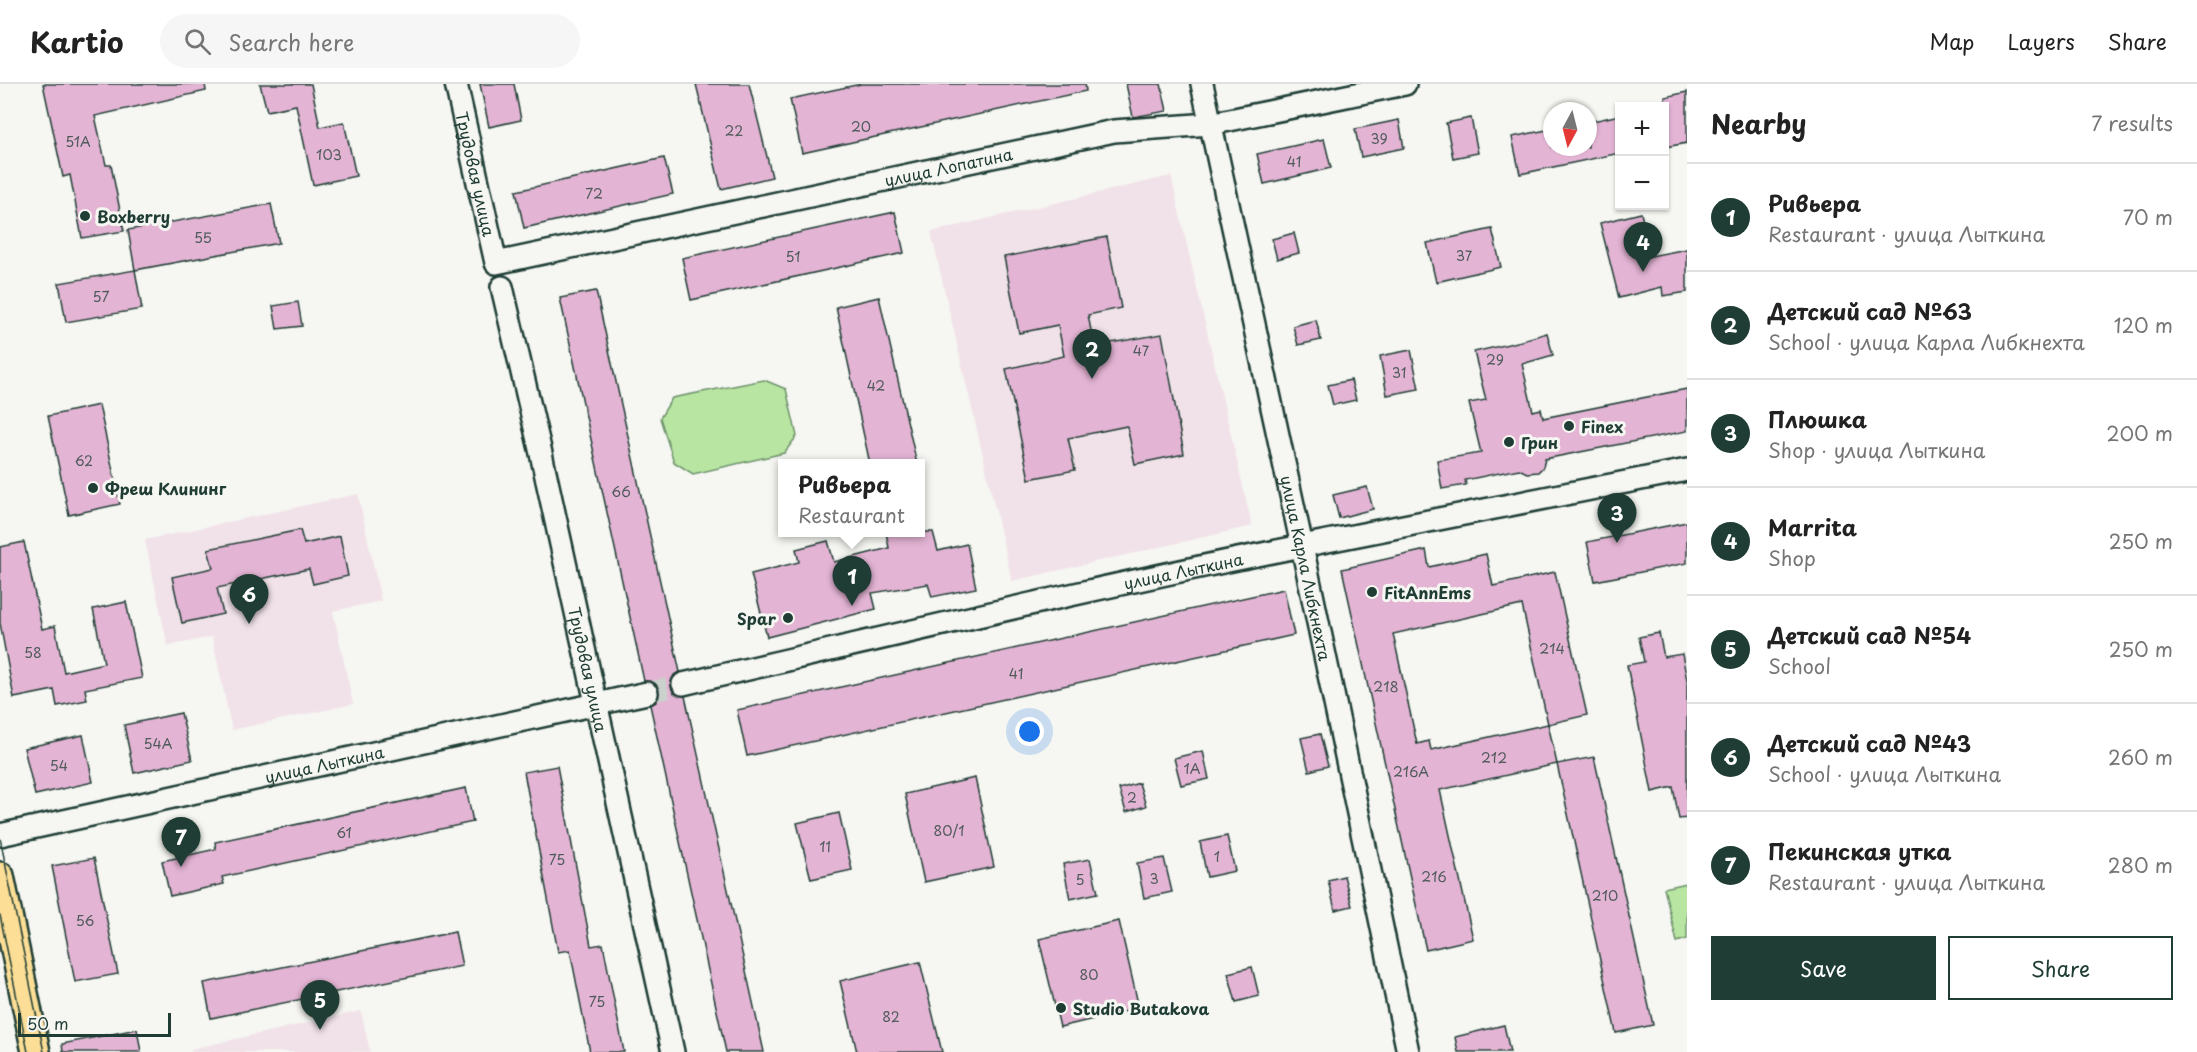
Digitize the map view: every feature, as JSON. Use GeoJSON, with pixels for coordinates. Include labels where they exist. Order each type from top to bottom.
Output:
{"type":"FeatureCollection","features":[{"type":"Feature","properties":{"kind":"main road"},"geometry":{"type":"LineString","coordinates":[[0,876],[36,1052]]}},
{"type":"Feature","properties":{"kind":"street","name":"Трудовая улица"},"geometry":{"type":"LineString","coordinates":[[456,84],[496,263]]}},
{"type":"Feature","properties":{"kind":"street","name":"улица Карла Либкнехта"},"geometry":{"type":"LineString","coordinates":[[1202,84],[1408,1052]]}},
{"type":"Feature","properties":{"kind":"street","name":"улица Лопатина"},"geometry":{"type":"LineString","coordinates":[[496,263],[1104,133],[1210,124],[1405,84]]}},
{"type":"Feature","properties":{"kind":"street","name":"Трудовая улица"},"geometry":{"type":"LineString","coordinates":[[502,287],[540,448],[673,1052]]}},
{"type":"Feature","properties":{"kind":"street","name":"улица Лыткина"},"geometry":{"type":"LineString","coordinates":[[682,684],[1000,610],[1302,546],[1687,470]]}},
{"type":"Feature","properties":{"kind":"street","name":"улица Лыткина"},"geometry":{"type":"LineString","coordinates":[[0,835],[647,693]]}},
{"type":"Feature","properties":{"kind":"shaded area"},"geometry":{"type":"Polygon","coordinates":[[[1171,176],[1252,526],[1012,581],[931,232],[1171,176]]]}},
{"type":"Feature","properties":{"kind":"shaded area"},"geometry":{"type":"Polygon","coordinates":[[[358,494],[381,601],[333,611],[353,704],[232,730],[212,637],[168,646],[145,540],[358,494]]]}},
{"type":"Feature","properties":{"kind":"shaded area"},"geometry":{"type":"Polygon","coordinates":[[[361,1011],[370,1052],[192,1052],[191,1049],[361,1011]]]}},
{"type":"Feature","properties":{"kind":"green space"},"geometry":{"type":"Polygon","coordinates":[[[764,380],[786,389],[797,436],[784,453],[693,474],[674,462],[660,418],[672,398],[764,380]]]}},
{"type":"Feature","properties":{"kind":"green space"},"geometry":{"type":"Polygon","coordinates":[[[1687,883],[1687,939],[1677,942],[1664,888],[1687,883]]]}},
{"type":"Feature","properties":{"kind":"building"},"geometry":{"type":"Polygon","coordinates":[[[43,84],[205,84],[206,91],[95,116],[106,165],[111,165],[124,231],[82,238],[70,175],[63,177],[43,84]]]}},
{"type":"Feature","properties":{"kind":"building"},"geometry":{"type":"Polygon","coordinates":[[[260,84],[311,84],[320,127],[344,122],[356,176],[313,185],[296,105],[267,111],[260,84]]]}},
{"type":"Feature","properties":{"kind":"building"},"geometry":{"type":"Polygon","coordinates":[[[480,84],[514,84],[521,120],[489,127],[480,84]]]}},
{"type":"Feature","properties":{"kind":"building"},"geometry":{"type":"Polygon","coordinates":[[[696,84],[749,84],[772,177],[721,189],[696,84]]]}},
{"type":"Feature","properties":{"kind":"building"},"geometry":{"type":"Polygon","coordinates":[[[861,84],[1085,84],[1086,91],[802,153],[790,99],[861,84]]]}},
{"type":"Feature","properties":{"kind":"building"},"geometry":{"type":"Polygon","coordinates":[[[1126,84],[1161,84],[1167,111],[1133,117],[1126,84]]]}},
{"type":"Feature","properties":{"kind":"building"},"geometry":{"type":"Polygon","coordinates":[[[1687,92],[1687,143],[1669,146],[1669,102],[1665,102],[1665,97],[1687,92]]]}},
{"type":"Feature","properties":{"kind":"building"},"geometry":{"type":"Polygon","coordinates":[[[1615,116],[1615,154],[1520,174],[1512,137],[1543,131],[1543,156],[1597,156],[1597,120],[1615,116]]]}},
{"type":"Feature","properties":{"kind":"building"},"geometry":{"type":"Polygon","coordinates":[[[1471,118],[1478,153],[1453,158],[1446,123],[1471,118]]]}},
{"type":"Feature","properties":{"kind":"building"},"geometry":{"type":"Polygon","coordinates":[[[1399,120],[1404,148],[1361,157],[1355,129],[1399,120]]]}},
{"type":"Feature","properties":{"kind":"building"},"geometry":{"type":"Polygon","coordinates":[[[1324,139],[1331,168],[1264,184],[1257,154],[1324,139]]]}},
{"type":"Feature","properties":{"kind":"building"},"geometry":{"type":"Polygon","coordinates":[[[664,158],[673,194],[524,228],[516,191],[664,158]]]}},
{"type":"Feature","properties":{"kind":"building"},"geometry":{"type":"Polygon","coordinates":[[[271,204],[279,243],[135,270],[128,230],[271,204]]]}},
{"type":"Feature","properties":{"kind":"building"},"geometry":{"type":"Polygon","coordinates":[[[895,212],[904,253],[691,300],[682,258],[895,212]]]}},
{"type":"Feature","properties":{"kind":"building"},"geometry":{"type":"Polygon","coordinates":[[[1641,213],[1651,256],[1687,249],[1687,292],[1663,296],[1662,287],[1619,298],[1600,223],[1641,213]]]}},
{"type":"Feature","properties":{"kind":"building"},"geometry":{"type":"Polygon","coordinates":[[[1492,229],[1501,267],[1436,282],[1427,243],[1492,229]]]}},
{"type":"Feature","properties":{"kind":"building"},"geometry":{"type":"Polygon","coordinates":[[[1294,233],[1299,253],[1277,259],[1272,239],[1294,233]]]}},
{"type":"Feature","properties":{"kind":"building"},"geometry":{"type":"Polygon","coordinates":[[[1107,237],[1121,308],[1088,315],[1094,346],[1162,334],[1184,454],[1135,464],[1127,426],[1068,438],[1075,470],[1029,479],[1006,369],[1064,356],[1058,325],[1019,333],[1004,257],[1107,237]]]}},
{"type":"Feature","properties":{"kind":"building"},"geometry":{"type":"Polygon","coordinates":[[[135,270],[142,309],[66,322],[59,283],[135,270]]]}},
{"type":"Feature","properties":{"kind":"building"},"geometry":{"type":"Polygon","coordinates":[[[596,291],[680,672],[674,675],[671,686],[674,693],[685,696],[764,1052],[726,1052],[650,705],[656,702],[660,691],[656,684],[644,681],[560,298],[596,291]]]}},
{"type":"Feature","properties":{"kind":"building"},"geometry":{"type":"Polygon","coordinates":[[[879,297],[916,459],[869,459],[836,307],[879,297]]]}},
{"type":"Feature","properties":{"kind":"building"},"geometry":{"type":"Polygon","coordinates":[[[298,302],[302,326],[277,329],[273,306],[298,302]]]}},
{"type":"Feature","properties":{"kind":"building"},"geometry":{"type":"Polygon","coordinates":[[[1316,320],[1321,340],[1298,345],[1293,326],[1316,320]]]}},
{"type":"Feature","properties":{"kind":"building"},"geometry":{"type":"Polygon","coordinates":[[[1547,333],[1553,355],[1522,364],[1533,411],[1541,409],[1543,418],[1687,389],[1687,431],[1545,459],[1543,467],[1538,472],[1527,473],[1519,469],[1465,480],[1466,485],[1442,489],[1437,460],[1481,453],[1469,403],[1486,400],[1474,352],[1547,333]]]}},
{"type":"Feature","properties":{"kind":"building"},"geometry":{"type":"Polygon","coordinates":[[[1411,350],[1419,389],[1387,395],[1380,356],[1411,350]]]}},
{"type":"Feature","properties":{"kind":"building"},"geometry":{"type":"Polygon","coordinates":[[[1351,380],[1356,400],[1333,405],[1328,385],[1351,380]]]}},
{"type":"Feature","properties":{"kind":"building"},"geometry":{"type":"Polygon","coordinates":[[[99,405],[120,504],[69,515],[48,416],[99,405]]]}},
{"type":"Feature","properties":{"kind":"building"},"geometry":{"type":"Polygon","coordinates":[[[1367,487],[1373,509],[1339,518],[1333,495],[1367,487]]]}},
{"type":"Feature","properties":{"kind":"building"},"geometry":{"type":"Polygon","coordinates":[[[1687,522],[1687,563],[1595,581],[1587,542],[1687,522]]]}},
{"type":"Feature","properties":{"kind":"building"},"geometry":{"type":"Polygon","coordinates":[[[300,530],[304,544],[340,536],[348,576],[313,584],[309,569],[217,588],[223,614],[182,623],[172,577],[213,568],[208,549],[300,530]]]}},
{"type":"Feature","properties":{"kind":"building"},"geometry":{"type":"Polygon","coordinates":[[[925,532],[933,532],[938,551],[967,544],[976,588],[932,597],[928,584],[872,593],[876,609],[767,637],[751,574],[799,562],[796,549],[828,541],[834,562],[889,548],[887,537],[925,537],[925,532]]]}},
{"type":"Feature","properties":{"kind":"building"},"geometry":{"type":"Polygon","coordinates":[[[24,542],[42,629],[55,626],[64,672],[104,663],[93,609],[126,602],[142,678],[85,689],[87,700],[57,706],[54,690],[14,698],[0,623],[0,547],[24,542]]]}},
{"type":"Feature","properties":{"kind":"building"},"geometry":{"type":"Polygon","coordinates":[[[1426,550],[1429,567],[1486,554],[1493,586],[1555,572],[1587,715],[1548,724],[1557,764],[1440,790],[1473,939],[1426,950],[1342,569],[1426,550]],[[1522,605],[1393,634],[1417,744],[1429,741],[1431,750],[1548,724],[1522,605]]]}},
{"type":"Feature","properties":{"kind":"building"},"geometry":{"type":"Polygon","coordinates":[[[1284,589],[1294,635],[747,756],[737,710],[1284,589]]]}},
{"type":"Feature","properties":{"kind":"building"},"geometry":{"type":"Polygon","coordinates":[[[1659,633],[1664,657],[1682,654],[1687,680],[1687,818],[1679,819],[1673,787],[1652,792],[1627,665],[1644,662],[1639,637],[1659,633]]]}},
{"type":"Feature","properties":{"kind":"building"},"geometry":{"type":"Polygon","coordinates":[[[181,713],[192,760],[134,773],[124,725],[181,713]]]}},
{"type":"Feature","properties":{"kind":"building"},"geometry":{"type":"Polygon","coordinates":[[[1320,734],[1328,766],[1309,771],[1301,738],[1320,734]]]}},
{"type":"Feature","properties":{"kind":"building"},"geometry":{"type":"Polygon","coordinates":[[[83,735],[93,782],[35,795],[24,748],[83,735]]]}},
{"type":"Feature","properties":{"kind":"building"},"geometry":{"type":"Polygon","coordinates":[[[1203,751],[1209,779],[1181,785],[1174,758],[1203,751]]]}},
{"type":"Feature","properties":{"kind":"building"},"geometry":{"type":"Polygon","coordinates":[[[1594,757],[1653,1025],[1616,1033],[1557,764],[1594,757]]]}},
{"type":"Feature","properties":{"kind":"building"},"geometry":{"type":"Polygon","coordinates":[[[557,766],[591,946],[603,944],[624,1052],[590,1052],[570,950],[558,952],[524,772],[557,766]]]}},
{"type":"Feature","properties":{"kind":"building"},"geometry":{"type":"Polygon","coordinates":[[[975,778],[994,867],[924,882],[905,794],[975,778]]]}},
{"type":"Feature","properties":{"kind":"building"},"geometry":{"type":"Polygon","coordinates":[[[1139,783],[1146,806],[1126,812],[1119,789],[1139,783]]]}},
{"type":"Feature","properties":{"kind":"building"},"geometry":{"type":"Polygon","coordinates":[[[466,788],[473,822],[222,877],[224,884],[170,896],[162,861],[216,849],[215,842],[466,788]]]}},
{"type":"Feature","properties":{"kind":"building"},"geometry":{"type":"Polygon","coordinates":[[[839,813],[852,870],[811,879],[797,823],[839,813]]]}},
{"type":"Feature","properties":{"kind":"building"},"geometry":{"type":"Polygon","coordinates":[[[1227,836],[1235,871],[1207,877],[1200,842],[1227,836]]]}},
{"type":"Feature","properties":{"kind":"building"},"geometry":{"type":"Polygon","coordinates":[[[94,858],[118,974],[75,982],[52,866],[94,858]]]}},
{"type":"Feature","properties":{"kind":"building"},"geometry":{"type":"Polygon","coordinates":[[[1164,858],[1172,892],[1144,898],[1137,863],[1164,858]]]}},
{"type":"Feature","properties":{"kind":"building"},"geometry":{"type":"Polygon","coordinates":[[[1090,859],[1098,893],[1070,899],[1063,864],[1090,859]]]}},
{"type":"Feature","properties":{"kind":"building"},"geometry":{"type":"Polygon","coordinates":[[[1344,876],[1352,906],[1335,910],[1328,880],[1344,876]]]}},
{"type":"Feature","properties":{"kind":"building"},"geometry":{"type":"Polygon","coordinates":[[[1119,921],[1139,1008],[1060,1027],[1039,939],[1119,921]]]}},
{"type":"Feature","properties":{"kind":"building"},"geometry":{"type":"Polygon","coordinates":[[[455,932],[462,966],[211,1018],[204,983],[455,932]]]}},
{"type":"Feature","properties":{"kind":"building"},"geometry":{"type":"Polygon","coordinates":[[[920,962],[942,1052],[857,1052],[840,981],[920,962]]]}},
{"type":"Feature","properties":{"kind":"building"},"geometry":{"type":"Polygon","coordinates":[[[1252,967],[1259,996],[1236,1002],[1228,973],[1252,967]]]}},
{"type":"Feature","properties":{"kind":"building"},"geometry":{"type":"Polygon","coordinates":[[[1504,1025],[1510,1052],[1458,1052],[1455,1037],[1504,1025]]]}},
{"type":"Feature","properties":{"kind":"building"},"geometry":{"type":"Polygon","coordinates":[[[137,1029],[141,1052],[63,1052],[62,1044],[137,1029]]]}},
{"type":"Feature","properties":{"kind":"tunnel"},"geometry":{"type":"LineString","coordinates":[[647,693],[683,684]]}},
{"type":"Feature","properties":{"kind":"tram line"},"geometry":{"type":"LineString","coordinates":[[0,838],[44,1052]]}},
{"type":"Feature","properties":{"kind":"tram line"},"geometry":{"type":"LineString","coordinates":[[0,915],[28,1052]]}},
{"type":"Feature","properties":{"kind":"place","name":"Boxberry"},"geometry":{"type":"Point","coordinates":[85,216]}},
{"type":"Feature","properties":{"kind":"place","name":"Marrita"},"geometry":{"type":"Point","coordinates":[1643,272]}},
{"type":"Feature","properties":{"kind":"place","name":"Детский сад №63"},"geometry":{"type":"Point","coordinates":[1092,379]}},
{"type":"Feature","properties":{"kind":"place","name":"Finex"},"geometry":{"type":"Point","coordinates":[1569,426]}},
{"type":"Feature","properties":{"kind":"place","name":"Грин"},"geometry":{"type":"Point","coordinates":[1509,442]}},
{"type":"Feature","properties":{"kind":"place","name":"Фрeш Клининг"},"geometry":{"type":"Point","coordinates":[93,488]}},
{"type":"Feature","properties":{"kind":"place","name":"Плюшка"},"geometry":{"type":"Point","coordinates":[1617,543]}},
{"type":"Feature","properties":{"kind":"place","name":"FitAnnEms"},"geometry":{"type":"Point","coordinates":[1372,592]}},
{"type":"Feature","properties":{"kind":"place","name":"Ривьера"},"geometry":{"type":"Point","coordinates":[852,606]}},
{"type":"Feature","properties":{"kind":"place","name":"Spar"},"geometry":{"type":"Point","coordinates":[788,618]}},
{"type":"Feature","properties":{"kind":"place","name":"Детский сад №43"},"geometry":{"type":"Point","coordinates":[249,624]}},
{"type":"Feature","properties":{"kind":"place","name":"Пекинская утка"},"geometry":{"type":"Point","coordinates":[181,867]}},
{"type":"Feature","properties":{"kind":"place","name":"Studio Butakova"},"geometry":{"type":"Point","coordinates":[1061,1008]}},
{"type":"Feature","properties":{"kind":"place","name":"Детский сад №54"},"geometry":{"type":"Point","coordinates":[320,1030]}}]}
